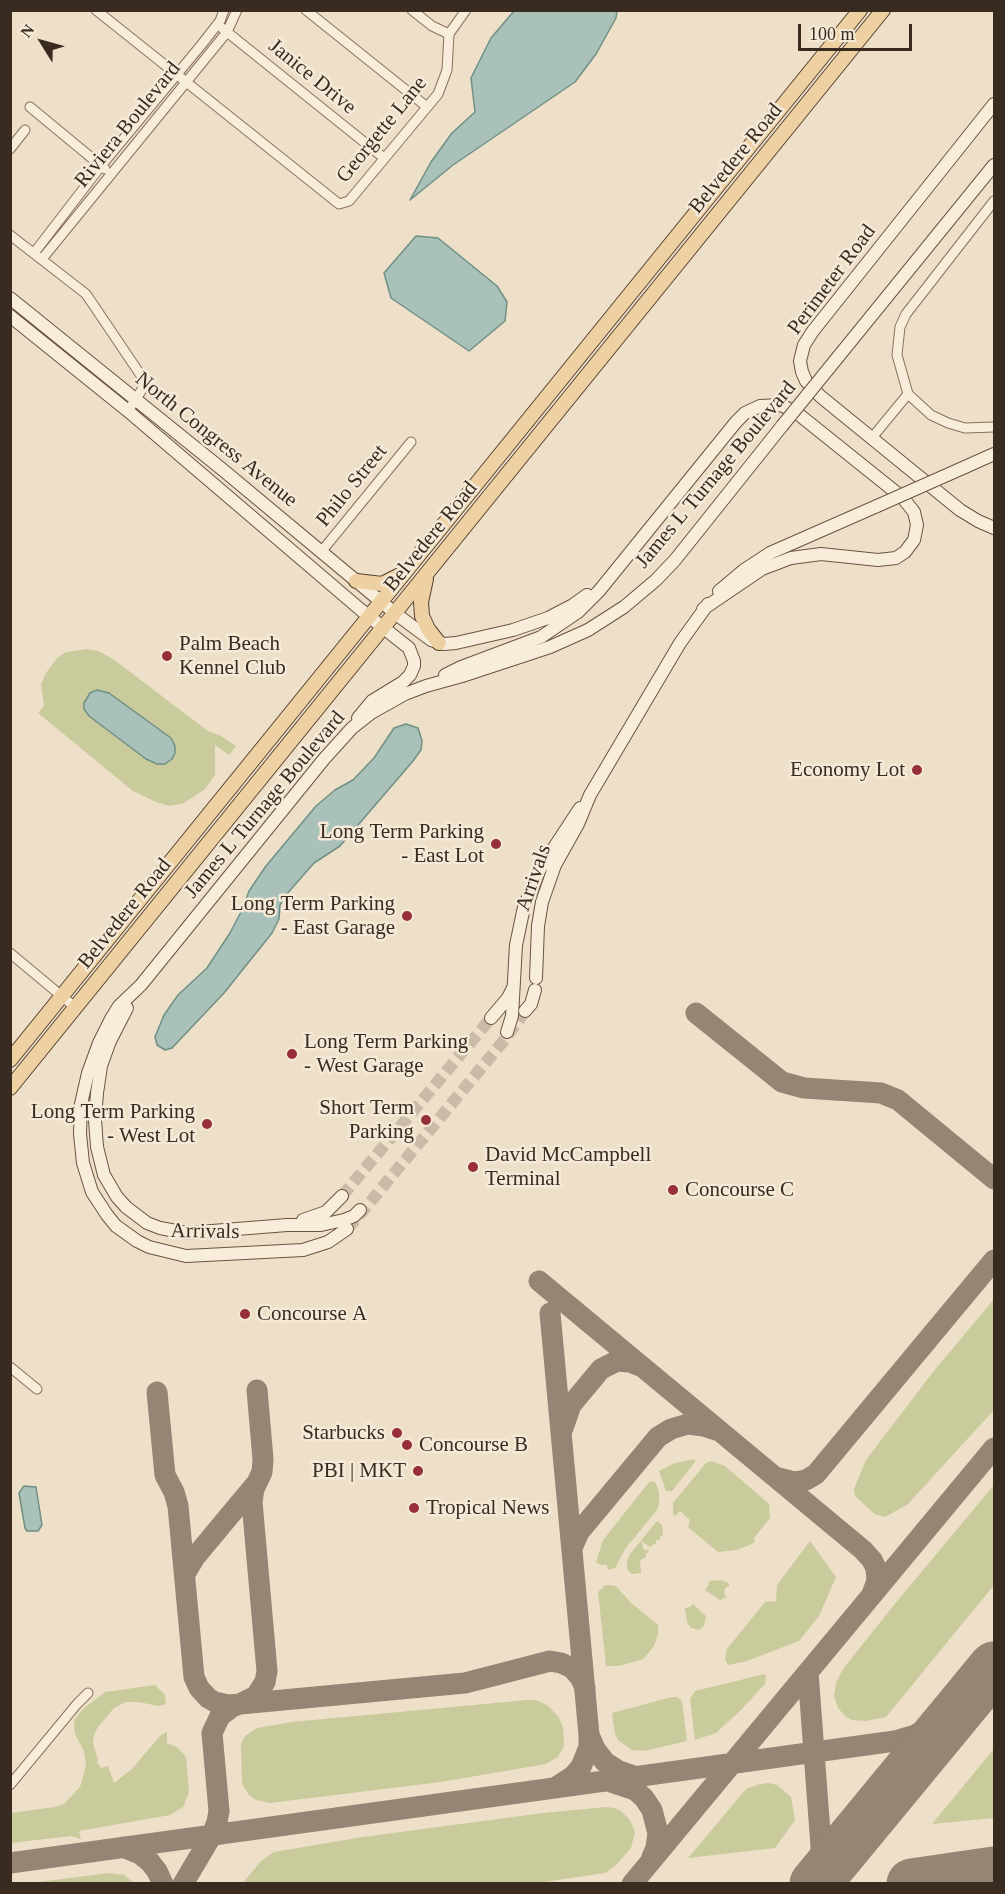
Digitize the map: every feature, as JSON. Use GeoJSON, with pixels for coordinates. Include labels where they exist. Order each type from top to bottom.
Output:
{"type":"FeatureCollection","features":[{"type":"Feature","properties":{"kind":"main road","name":"Belvedere Road"},"geometry":{"type":"LineString","coordinates":[[10,1060],[860,10]]}},
{"type":"Feature","properties":{"kind":"main road","name":"Belvedere Road"},"geometry":{"type":"LineString","coordinates":[[10,1088],[385,628],[883,10]]}},
{"type":"Feature","properties":{"kind":"main road"},"geometry":{"type":"LineString","coordinates":[[594,368],[606,338],[605,325]]}},
{"type":"Feature","properties":{"kind":"main road"},"geometry":{"type":"LineString","coordinates":[[356,581],[375,585],[386,584],[411,566]]}},
{"type":"Feature","properties":{"kind":"main road"},"geometry":{"type":"LineString","coordinates":[[427,575],[422,596],[422,612],[428,629],[439,643]]}},
{"type":"Feature","properties":{"kind":"street"},"geometry":{"type":"LineString","coordinates":[[96,10],[186,83]]}},
{"type":"Feature","properties":{"kind":"street","name":"Riviera Boulevard"},"geometry":{"type":"LineString","coordinates":[[38,256],[101,166],[217,25],[224,10]]}},
{"type":"Feature","properties":{"kind":"street","name":"Riviera Boulevard"},"geometry":{"type":"LineString","coordinates":[[38,256],[111,175],[186,83],[227,32],[237,10]]}},
{"type":"Feature","properties":{"kind":"street"},"geometry":{"type":"LineString","coordinates":[[306,10],[427,106]]}},
{"type":"Feature","properties":{"kind":"street"},"geometry":{"type":"LineString","coordinates":[[412,10],[432,26],[449,34],[466,10]]}},
{"type":"Feature","properties":{"kind":"street","name":"Janice Drive"},"geometry":{"type":"LineString","coordinates":[[217,25],[384,158]]}},
{"type":"Feature","properties":{"kind":"street","name":"Georgette Lane"},"geometry":{"type":"LineString","coordinates":[[186,83],[334,202],[345,204],[441,88],[446,76],[449,34]]}},
{"type":"Feature","properties":{"kind":"street","name":"Perimeter Road"},"geometry":{"type":"LineString","coordinates":[[994,104],[813,331],[802,350],[800,366],[808,384],[871,439],[960,510],[994,528]]}},
{"type":"Feature","properties":{"kind":"street"},"geometry":{"type":"LineString","coordinates":[[30,107],[111,175]]}},
{"type":"Feature","properties":{"kind":"street"},"geometry":{"type":"LineString","coordinates":[[10,149],[25,130]]}},
{"type":"Feature","properties":{"kind":"street","name":"James L Turnage Boulevard"},"geometry":{"type":"LineString","coordinates":[[141,985],[343,738],[362,721],[383,706],[426,686],[550,647],[588,630],[624,607],[656,580],[675,560],[982,178],[994,158]]}},
{"type":"Feature","properties":{"kind":"street"},"geometry":{"type":"LineString","coordinates":[[982,178],[994,166]]}},
{"type":"Feature","properties":{"kind":"street"},"geometry":{"type":"LineString","coordinates":[[994,201],[906,314],[897,341],[897,355],[908,394],[931,414],[948,423],[965,428],[994,428]]}},
{"type":"Feature","properties":{"kind":"street"},"geometry":{"type":"LineString","coordinates":[[10,235],[86,294],[142,377],[143,388],[128,411]]}},
{"type":"Feature","properties":{"kind":"street","name":"North Congress Avenue"},"geometry":{"type":"LineString","coordinates":[[10,298],[396,614],[428,639],[439,643]]}},
{"type":"Feature","properties":{"kind":"street","name":"North Congress Avenue"},"geometry":{"type":"LineString","coordinates":[[10,316],[128,411],[409,648],[414,656],[414,666],[402,682],[372,701],[343,738]]}},
{"type":"Feature","properties":{"kind":"street"},"geometry":{"type":"LineString","coordinates":[[871,439],[908,394]]}},
{"type":"Feature","properties":{"kind":"street"},"geometry":{"type":"LineString","coordinates":[[426,686],[461,667],[521,646],[557,628],[590,602],[740,418],[760,406],[781,405],[797,413],[900,496],[914,512],[917,525],[914,540],[905,552],[896,558],[882,561],[821,554],[791,558],[762,570],[704,609]]}},
{"type":"Feature","properties":{"kind":"street","name":"Philo Street"},"geometry":{"type":"LineString","coordinates":[[321,552],[411,442]]}},
{"type":"Feature","properties":{"kind":"street"},"geometry":{"type":"LineString","coordinates":[[507,1032],[512,1016],[515,957],[520,921],[533,882],[571,820],[590,795],[673,654],[704,609],[728,583],[761,558],[801,538],[994,454]]}},
{"type":"Feature","properties":{"kind":"street"},"geometry":{"type":"LineString","coordinates":[[439,643],[456,643],[487,637],[548,618],[580,600],[615,570]]}},
{"type":"Feature","properties":{"kind":"street","name":"Arrivals"},"geometry":{"type":"LineString","coordinates":[[525,1011],[531,1004],[535,984],[538,926],[542,902],[555,865],[578,824],[590,795]]}},
{"type":"Feature","properties":{"kind":"street"},"geometry":{"type":"LineString","coordinates":[[10,953],[76,1008]]}},
{"type":"Feature","properties":{"kind":"street"},"geometry":{"type":"LineString","coordinates":[[141,985],[110,1041],[99,1079],[95,1106],[99,1161],[109,1186],[126,1208],[147,1223],[187,1233],[330,1223],[350,1218],[360,1210]]}},
{"type":"Feature","properties":{"kind":"street","name":"Arrivals"},"geometry":{"type":"LineString","coordinates":[[141,985],[119,1006],[102,1036],[88,1073],[81,1104],[80,1134],[83,1163],[92,1192],[116,1226],[138,1241],[162,1251],[186,1256],[303,1250],[321,1245],[347,1229]]}},
{"type":"Feature","properties":{"kind":"street"},"geometry":{"type":"LineString","coordinates":[[491,1018],[514,988]]}},
{"type":"Feature","properties":{"kind":"street"},"geometry":{"type":"LineString","coordinates":[[287,1225],[322,1214],[342,1196]]}},
{"type":"Feature","properties":{"kind":"street"},"geometry":{"type":"LineString","coordinates":[[10,1367],[37,1389]]}},
{"type":"Feature","properties":{"kind":"street"},"geometry":{"type":"LineString","coordinates":[[10,1785],[88,1693]]}},
{"type":"Feature","properties":{"kind":"green space"},"geometry":{"type":"Polygon","coordinates":[[[87,649],[98,651],[113,659],[208,731],[236,746],[229,755],[215,745],[215,775],[205,789],[184,803],[170,806],[156,802],[133,791],[38,713],[44,706],[41,684],[57,658],[66,652],[87,649]]]}},
{"type":"Feature","properties":{"kind":"green space"},"geometry":{"type":"Polygon","coordinates":[[[994,1299],[994,1410],[908,1504],[885,1517],[875,1514],[855,1496],[854,1489],[866,1460],[933,1372],[994,1299]]]}},
{"type":"Feature","properties":{"kind":"green space"},"geometry":{"type":"Polygon","coordinates":[[[695,1459],[672,1491],[666,1491],[659,1471],[675,1463],[695,1459]]]}},
{"type":"Feature","properties":{"kind":"green space"},"geometry":{"type":"Polygon","coordinates":[[[711,1461],[725,1466],[769,1504],[770,1518],[754,1538],[755,1542],[737,1550],[718,1552],[688,1527],[690,1520],[680,1511],[675,1516],[673,1514],[673,1503],[706,1463],[711,1461]]]}},
{"type":"Feature","properties":{"kind":"green space"},"geometry":{"type":"Polygon","coordinates":[[[650,1481],[655,1482],[659,1491],[657,1510],[625,1549],[615,1568],[608,1570],[607,1565],[596,1562],[603,1540],[650,1481]]]}},
{"type":"Feature","properties":{"kind":"green space"},"geometry":{"type":"Polygon","coordinates":[[[994,1485],[994,1585],[886,1717],[866,1721],[846,1717],[838,1708],[834,1696],[836,1683],[843,1669],[994,1485]]]}},
{"type":"Feature","properties":{"kind":"green space"},"geometry":{"type":"Polygon","coordinates":[[[657,1521],[662,1525],[663,1536],[660,1536],[660,1540],[656,1540],[656,1543],[650,1547],[641,1541],[643,1548],[646,1551],[648,1549],[649,1553],[646,1553],[646,1557],[640,1561],[641,1573],[632,1574],[627,1569],[630,1554],[657,1521]]]}},
{"type":"Feature","properties":{"kind":"green space"},"geometry":{"type":"Polygon","coordinates":[[[810,1541],[836,1577],[819,1616],[799,1641],[747,1661],[728,1665],[725,1659],[727,1649],[765,1602],[776,1601],[777,1585],[810,1541]]]}},
{"type":"Feature","properties":{"kind":"green space"},"geometry":{"type":"Polygon","coordinates":[[[721,1580],[730,1586],[725,1588],[724,1594],[727,1597],[720,1600],[705,1590],[709,1581],[721,1580]]]}},
{"type":"Feature","properties":{"kind":"green space"},"geometry":{"type":"Polygon","coordinates":[[[605,1585],[616,1586],[631,1603],[658,1625],[654,1646],[643,1659],[619,1666],[606,1666],[598,1592],[605,1585]]]}},
{"type":"Feature","properties":{"kind":"green space"},"geometry":{"type":"Polygon","coordinates":[[[693,1604],[706,1616],[704,1626],[699,1630],[691,1628],[687,1622],[685,1608],[693,1604]]]}},
{"type":"Feature","properties":{"kind":"green space"},"geometry":{"type":"Polygon","coordinates":[[[765,1674],[765,1684],[741,1710],[716,1733],[695,1740],[690,1699],[695,1691],[765,1674]]]}},
{"type":"Feature","properties":{"kind":"green space"},"geometry":{"type":"Polygon","coordinates":[[[155,1685],[165,1695],[166,1704],[159,1706],[126,1702],[114,1708],[98,1727],[93,1743],[97,1762],[101,1768],[108,1766],[114,1783],[132,1769],[161,1735],[167,1732],[167,1743],[177,1747],[186,1757],[189,1792],[183,1807],[170,1815],[79,1831],[81,1839],[71,1836],[11,1843],[11,1813],[64,1804],[80,1787],[86,1766],[84,1751],[75,1734],[74,1725],[75,1719],[84,1708],[105,1692],[155,1685]]]}},
{"type":"Feature","properties":{"kind":"green space"},"geometry":{"type":"Polygon","coordinates":[[[677,1697],[682,1701],[687,1741],[644,1751],[632,1750],[618,1740],[612,1713],[677,1697]]]}},
{"type":"Feature","properties":{"kind":"green space"},"geometry":{"type":"Polygon","coordinates":[[[536,1700],[547,1705],[558,1716],[563,1727],[564,1746],[558,1757],[546,1764],[441,1782],[270,1803],[256,1800],[249,1795],[242,1784],[241,1744],[245,1736],[257,1728],[292,1722],[536,1700]]]}},
{"type":"Feature","properties":{"kind":"green space"},"geometry":{"type":"Polygon","coordinates":[[[994,1749],[994,1818],[932,1824],[994,1749]]]}},
{"type":"Feature","properties":{"kind":"green space"},"geometry":{"type":"Polygon","coordinates":[[[768,1783],[777,1785],[791,1797],[795,1820],[775,1848],[688,1858],[746,1789],[768,1783]]]}},
{"type":"Feature","properties":{"kind":"green space"},"geometry":{"type":"Polygon","coordinates":[[[606,1807],[621,1811],[630,1820],[635,1832],[631,1848],[617,1864],[605,1873],[530,1884],[243,1883],[261,1861],[274,1852],[363,1837],[606,1807]]]}},
{"type":"Feature","properties":{"kind":"green space"},"geometry":{"type":"Polygon","coordinates":[[[110,1873],[124,1875],[134,1883],[30,1883],[110,1873]]]}},
{"type":"Feature","properties":{"kind":"shaded area"},"geometry":{"type":"Polygon","coordinates":[[[514,11],[617,11],[616,18],[596,54],[575,82],[453,165],[410,200],[431,162],[452,133],[475,112],[471,78],[491,38],[514,11]]]}},
{"type":"Feature","properties":{"kind":"shaded area"},"geometry":{"type":"Polygon","coordinates":[[[416,236],[438,238],[497,286],[507,302],[505,321],[469,351],[391,298],[384,273],[416,236]]]}},
{"type":"Feature","properties":{"kind":"shaded area"},"geometry":{"type":"Polygon","coordinates":[[[97,690],[109,693],[171,738],[175,746],[172,759],[165,764],[157,764],[146,759],[89,716],[84,709],[84,703],[90,693],[97,690]]]}},
{"type":"Feature","properties":{"kind":"shaded area"},"geometry":{"type":"Polygon","coordinates":[[[406,724],[418,728],[422,741],[421,750],[413,761],[340,846],[314,863],[286,895],[280,905],[279,919],[272,933],[224,993],[172,1048],[165,1050],[157,1045],[155,1037],[164,1015],[178,995],[207,968],[230,933],[249,891],[266,866],[316,806],[335,790],[353,780],[374,758],[394,728],[406,724]]]}},
{"type":"Feature","properties":{"kind":"shaded area"},"geometry":{"type":"Polygon","coordinates":[[[24,1486],[36,1487],[42,1525],[38,1531],[27,1531],[25,1528],[19,1493],[24,1486]]]}},
{"type":"Feature","properties":{"kind":"taxiway"},"geometry":{"type":"LineString","coordinates":[[696,1013],[782,1082],[804,1088],[881,1093],[898,1100],[994,1179]]}},
{"type":"Feature","properties":{"kind":"taxiway"},"geometry":{"type":"LineString","coordinates":[[775,1477],[794,1482],[806,1480],[816,1474],[994,1260]]}},
{"type":"Feature","properties":{"kind":"taxiway"},"geometry":{"type":"LineString","coordinates":[[539,1281],[863,1550],[876,1568],[877,1581],[872,1594]]}},
{"type":"Feature","properties":{"kind":"taxiway"},"geometry":{"type":"LineString","coordinates":[[550,1313],[589,1735],[595,1749],[605,1762],[619,1771],[634,1776]]}},
{"type":"Feature","properties":{"kind":"taxiway"},"geometry":{"type":"LineString","coordinates":[[563,1428],[571,1405],[601,1369],[617,1361],[640,1366]]}},
{"type":"Feature","properties":{"kind":"taxiway"},"geometry":{"type":"LineString","coordinates":[[157,1392],[165,1475],[178,1506],[194,1677],[199,1688],[208,1698],[228,1705],[240,1704],[256,1696],[265,1682],[267,1671],[252,1502],[254,1489],[262,1472],[263,1459],[257,1390]]}},
{"type":"Feature","properties":{"kind":"taxiway"},"geometry":{"type":"LineString","coordinates":[[572,1548],[579,1532],[658,1437],[671,1429],[688,1424],[716,1430]]}},
{"type":"Feature","properties":{"kind":"taxiway"},"geometry":{"type":"LineString","coordinates":[[632,1884],[994,1448]]}},
{"type":"Feature","properties":{"kind":"taxiway"},"geometry":{"type":"LineString","coordinates":[[185,1574],[195,1557],[255,1485]]}},
{"type":"Feature","properties":{"kind":"taxiway"},"geometry":{"type":"LineString","coordinates":[[183,1884],[212,1835],[217,1822],[219,1811],[212,1733],[220,1716],[232,1707],[240,1704],[465,1683],[550,1661],[572,1668],[580,1677],[585,1688]]}},
{"type":"Feature","properties":{"kind":"taxiway"},"geometry":{"type":"LineString","coordinates":[[808,1672],[821,1846],[820,1862],[813,1884]]}},
{"type":"Feature","properties":{"kind":"taxiway"},"geometry":{"type":"LineString","coordinates":[[10,1863],[895,1741],[915,1735],[937,1724],[973,1693]]}},
{"type":"Feature","properties":{"kind":"taxiway"},"geometry":{"type":"LineString","coordinates":[[556,1787],[573,1776],[581,1767],[589,1747],[589,1735]]}},
{"type":"Feature","properties":{"kind":"taxiway"},"geometry":{"type":"LineString","coordinates":[[611,1782],[635,1790],[652,1810],[658,1833],[652,1857]]}},
{"type":"Feature","properties":{"kind":"taxiway"},"geometry":{"type":"LineString","coordinates":[[123,1847],[140,1854],[150,1862],[163,1884]]}},
{"type":"Feature","properties":{"kind":"taxiway"},"geometry":{"type":"LineString","coordinates":[[988,1873],[994,1870]]}},
{"type":"Feature","properties":{"kind":"runway"},"geometry":{"type":"LineString","coordinates":[[815,1884],[994,1667]]}},
{"type":"Feature","properties":{"kind":"runway"},"geometry":{"type":"LineString","coordinates":[[912,1884],[994,1872]]}},
{"type":"Feature","properties":{"kind":"tunnel"},"geometry":{"type":"LineString","coordinates":[[347,1229],[506,1038],[525,1011]]}},
{"type":"Feature","properties":{"kind":"tunnel"},"geometry":{"type":"LineString","coordinates":[[342,1196],[491,1018]]}},
{"type":"Feature","properties":{"kind":"place","name":"Palm Beach Kennel Club"},"geometry":{"type":"Point","coordinates":[167,656]}},
{"type":"Feature","properties":{"kind":"place","name":"Economy Lot"},"geometry":{"type":"Point","coordinates":[917,770]}},
{"type":"Feature","properties":{"kind":"place","name":"Long Term Parking - East Lot"},"geometry":{"type":"Point","coordinates":[496,844]}},
{"type":"Feature","properties":{"kind":"place","name":"Long Term Parking - East Garage"},"geometry":{"type":"Point","coordinates":[407,916]}},
{"type":"Feature","properties":{"kind":"place","name":"Long Term Parking - West Garage"},"geometry":{"type":"Point","coordinates":[292,1054]}},
{"type":"Feature","properties":{"kind":"place","name":"Short Term Parking"},"geometry":{"type":"Point","coordinates":[426,1120]}},
{"type":"Feature","properties":{"kind":"place","name":"Long Term Parking - West Lot"},"geometry":{"type":"Point","coordinates":[207,1124]}},
{"type":"Feature","properties":{"kind":"place","name":"David McCampbell Terminal"},"geometry":{"type":"Point","coordinates":[473,1167]}},
{"type":"Feature","properties":{"kind":"place","name":"Concourse C"},"geometry":{"type":"Point","coordinates":[673,1190]}},
{"type":"Feature","properties":{"kind":"place","name":"Concourse A"},"geometry":{"type":"Point","coordinates":[245,1314]}},
{"type":"Feature","properties":{"kind":"place","name":"Starbucks"},"geometry":{"type":"Point","coordinates":[397,1433]}},
{"type":"Feature","properties":{"kind":"place","name":"Concourse B"},"geometry":{"type":"Point","coordinates":[407,1445]}},
{"type":"Feature","properties":{"kind":"place","name":"PBI | MKT"},"geometry":{"type":"Point","coordinates":[418,1471]}},
{"type":"Feature","properties":{"kind":"place","name":"Tropical News"},"geometry":{"type":"Point","coordinates":[414,1508]}}]}
